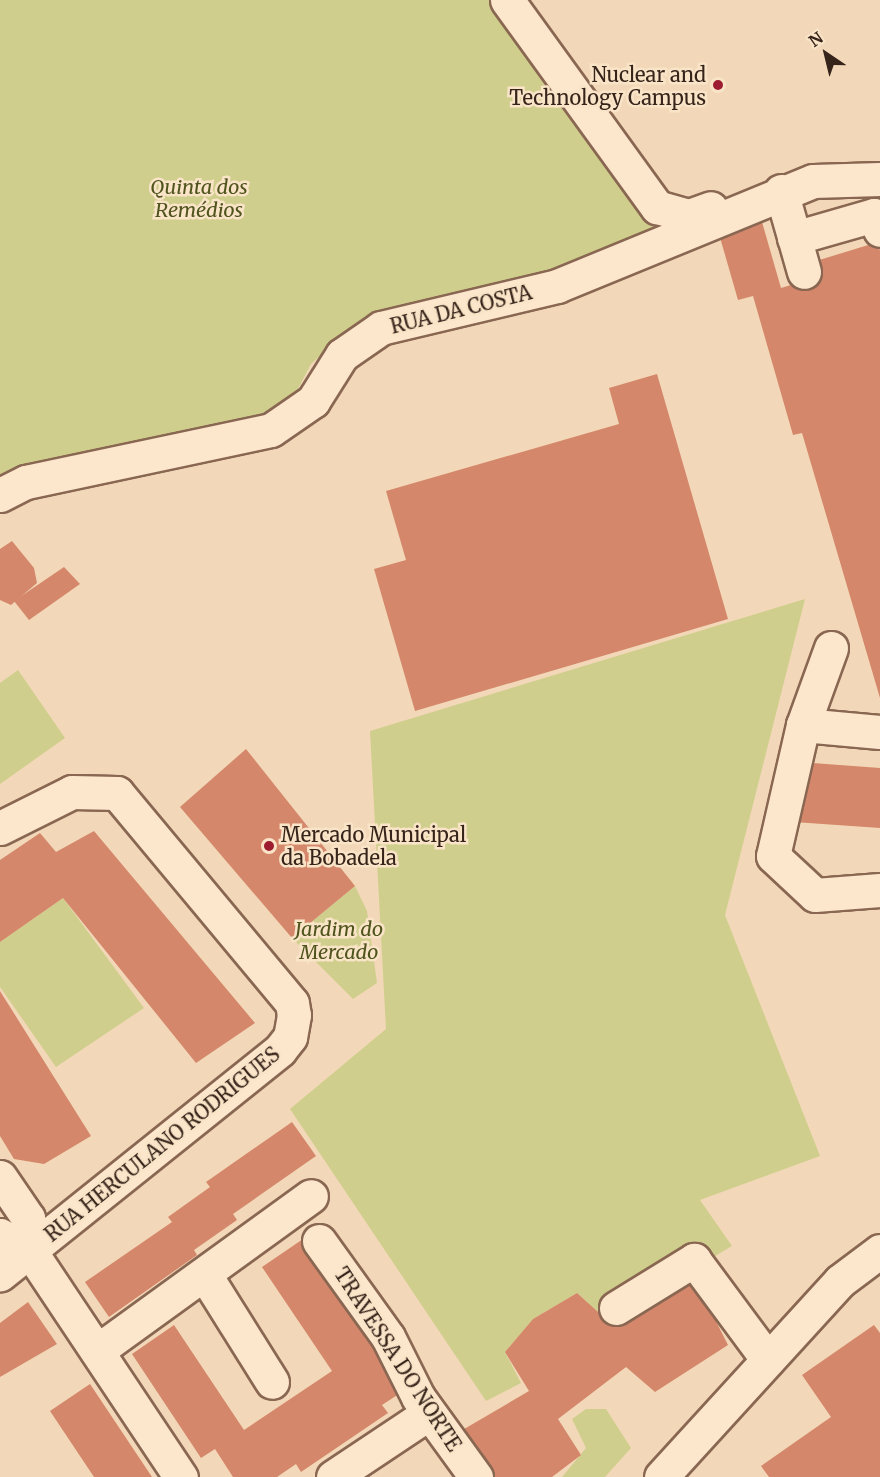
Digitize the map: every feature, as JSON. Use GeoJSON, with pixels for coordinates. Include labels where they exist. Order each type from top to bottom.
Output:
{"type":"FeatureCollection","features":[{"type":"Feature","properties":{"kind":"street"},"geometry":{"type":"LineString","coordinates":[[507,0],[657,207],[670,215],[689,216],[806,173],[880,163]]}},
{"type":"Feature","properties":{"kind":"street","name":"RUA DA COSTA"},"geometry":{"type":"LineString","coordinates":[[0,495],[26,482],[271,430],[313,401],[342,355],[381,328],[557,286],[781,191],[813,181],[880,179]]}},
{"type":"Feature","properties":{"kind":"street"},"geometry":{"type":"LineString","coordinates":[[781,191],[804,272]]}},
{"type":"Feature","properties":{"kind":"street"},"geometry":{"type":"LineString","coordinates":[[794,238],[874,215],[880,230]]}},
{"type":"Feature","properties":{"kind":"street"},"geometry":{"type":"LineString","coordinates":[[831,648],[803,725],[773,856],[815,895],[880,890]]}},
{"type":"Feature","properties":{"kind":"street"},"geometry":{"type":"LineString","coordinates":[[803,725],[880,732]]}},
{"type":"Feature","properties":{"kind":"street","name":"RUA HERCULANO RODRIGUES"},"geometry":{"type":"LineString","coordinates":[[0,828],[72,792],[117,793],[292,1003],[294,1015],[290,1037],[280,1050],[0,1274]]}},
{"type":"Feature","properties":{"kind":"street"},"geometry":{"type":"LineString","coordinates":[[0,1178],[28,1218],[30,1251]]}},
{"type":"Feature","properties":{"kind":"street"},"geometry":{"type":"LineString","coordinates":[[96,1351],[205,1275],[311,1196]]}},
{"type":"Feature","properties":{"kind":"street"},"geometry":{"type":"LineString","coordinates":[[0,1235],[30,1251],[181,1477]]}},
{"type":"Feature","properties":{"kind":"street","name":"TRAVESSA DO NORTE"},"geometry":{"type":"LineString","coordinates":[[320,1241],[388,1337],[429,1413],[476,1477]]}},
{"type":"Feature","properties":{"kind":"street"},"geometry":{"type":"LineString","coordinates":[[661,1477],[840,1281],[880,1251]]}},
{"type":"Feature","properties":{"kind":"street"},"geometry":{"type":"LineString","coordinates":[[616,1308],[694,1260],[768,1360]]}},
{"type":"Feature","properties":{"kind":"street"},"geometry":{"type":"LineString","coordinates":[[205,1275],[272,1382]]}},
{"type":"Feature","properties":{"kind":"street"},"geometry":{"type":"LineString","coordinates":[[333,1477],[429,1413]]}},
{"type":"Feature","properties":{"kind":"green space","name":"Quinta dos Remédios"},"geometry":{"type":"Polygon","coordinates":[[[0,0],[493,0],[664,228],[584,260],[341,337],[311,364],[290,404],[264,422],[0,479],[0,0]]]}},
{"type":"Feature","properties":{"kind":"green space"},"geometry":{"type":"Polygon","coordinates":[[[805,599],[725,915],[820,1156],[700,1200],[732,1246],[607,1320],[577,1293],[533,1319],[505,1352],[521,1383],[486,1401],[290,1109],[386,1029],[370,731],[805,599]]]}},
{"type":"Feature","properties":{"kind":"green space"},"geometry":{"type":"Polygon","coordinates":[[[18,670],[65,738],[0,784],[0,683],[18,670]]]}},
{"type":"Feature","properties":{"kind":"green space","name":"Jardim do Mercado"},"geometry":{"type":"Polygon","coordinates":[[[355,886],[367,911],[377,983],[353,999],[292,938],[355,886]]]}},
{"type":"Feature","properties":{"kind":"green space"},"geometry":{"type":"Polygon","coordinates":[[[63,898],[144,1008],[56,1067],[0,987],[0,942],[63,898]]]}},
{"type":"Feature","properties":{"kind":"green space"},"geometry":{"type":"Polygon","coordinates":[[[586,1409],[606,1409],[631,1448],[605,1477],[562,1477],[586,1448],[572,1419],[586,1409]]]}},
{"type":"Feature","properties":{"kind":"building"},"geometry":{"type":"Polygon","coordinates":[[[762,222],[781,288],[821,276],[816,261],[878,242],[880,251],[880,698],[802,433],[793,435],[753,296],[738,300],[719,234],[762,222]]]}},
{"type":"Feature","properties":{"kind":"building"},"geometry":{"type":"Polygon","coordinates":[[[657,374],[728,619],[415,711],[374,569],[406,560],[386,491],[619,424],[609,388],[657,374]]]}},
{"type":"Feature","properties":{"kind":"building"},"geometry":{"type":"Polygon","coordinates":[[[12,541],[34,568],[37,583],[11,605],[0,600],[0,549],[12,541]]]}},
{"type":"Feature","properties":{"kind":"building"},"geometry":{"type":"Polygon","coordinates":[[[64,567],[80,584],[29,620],[14,601],[64,567]]]}},
{"type":"Feature","properties":{"kind":"building","name":"Mercado Municipal da Bobadela"},"geometry":{"type":"Polygon","coordinates":[[[246,749],[355,886],[292,938],[180,807],[246,749]]]}},
{"type":"Feature","properties":{"kind":"building"},"geometry":{"type":"Polygon","coordinates":[[[799,762],[880,768],[880,828],[794,822],[799,762]]]}},
{"type":"Feature","properties":{"kind":"building"},"geometry":{"type":"Polygon","coordinates":[[[94,831],[255,1023],[196,1063],[63,898],[0,942],[0,860],[40,833],[56,852],[94,831]]]}},
{"type":"Feature","properties":{"kind":"building"},"geometry":{"type":"Polygon","coordinates":[[[0,991],[91,1136],[44,1164],[14,1159],[0,1136],[0,991]]]}},
{"type":"Feature","properties":{"kind":"building"},"geometry":{"type":"Polygon","coordinates":[[[292,1122],[316,1156],[233,1214],[237,1220],[194,1250],[197,1255],[109,1317],[85,1282],[172,1222],[168,1217],[210,1187],[206,1182],[292,1122]]]}},
{"type":"Feature","properties":{"kind":"building"},"geometry":{"type":"Polygon","coordinates":[[[303,1239],[405,1390],[382,1405],[388,1413],[301,1472],[296,1464],[277,1477],[233,1477],[215,1449],[201,1458],[132,1354],[174,1325],[244,1430],[332,1371],[262,1267],[303,1239]]]}},
{"type":"Feature","properties":{"kind":"building"},"geometry":{"type":"Polygon","coordinates":[[[690,1270],[728,1345],[655,1392],[626,1367],[558,1419],[581,1455],[552,1477],[491,1477],[459,1432],[529,1391],[505,1352],[533,1319],[577,1293],[607,1320],[690,1270]]]}},
{"type":"Feature","properties":{"kind":"building"},"geometry":{"type":"Polygon","coordinates":[[[28,1302],[57,1344],[0,1377],[0,1323],[28,1302]]]}},
{"type":"Feature","properties":{"kind":"building"},"geometry":{"type":"Polygon","coordinates":[[[874,1325],[880,1333],[880,1477],[769,1477],[761,1466],[831,1417],[802,1375],[874,1325]]]}},
{"type":"Feature","properties":{"kind":"building"},"geometry":{"type":"Polygon","coordinates":[[[90,1384],[152,1477],[94,1477],[50,1411],[90,1384]]]}},
{"type":"Feature","properties":{"kind":"place","name":"Nuclear and Technology Campus"},"geometry":{"type":"Point","coordinates":[718,85]}},
{"type":"Feature","properties":{"kind":"place","name":"Mercado Municipal da Bobadela"},"geometry":{"type":"Point","coordinates":[269,846]}}]}
